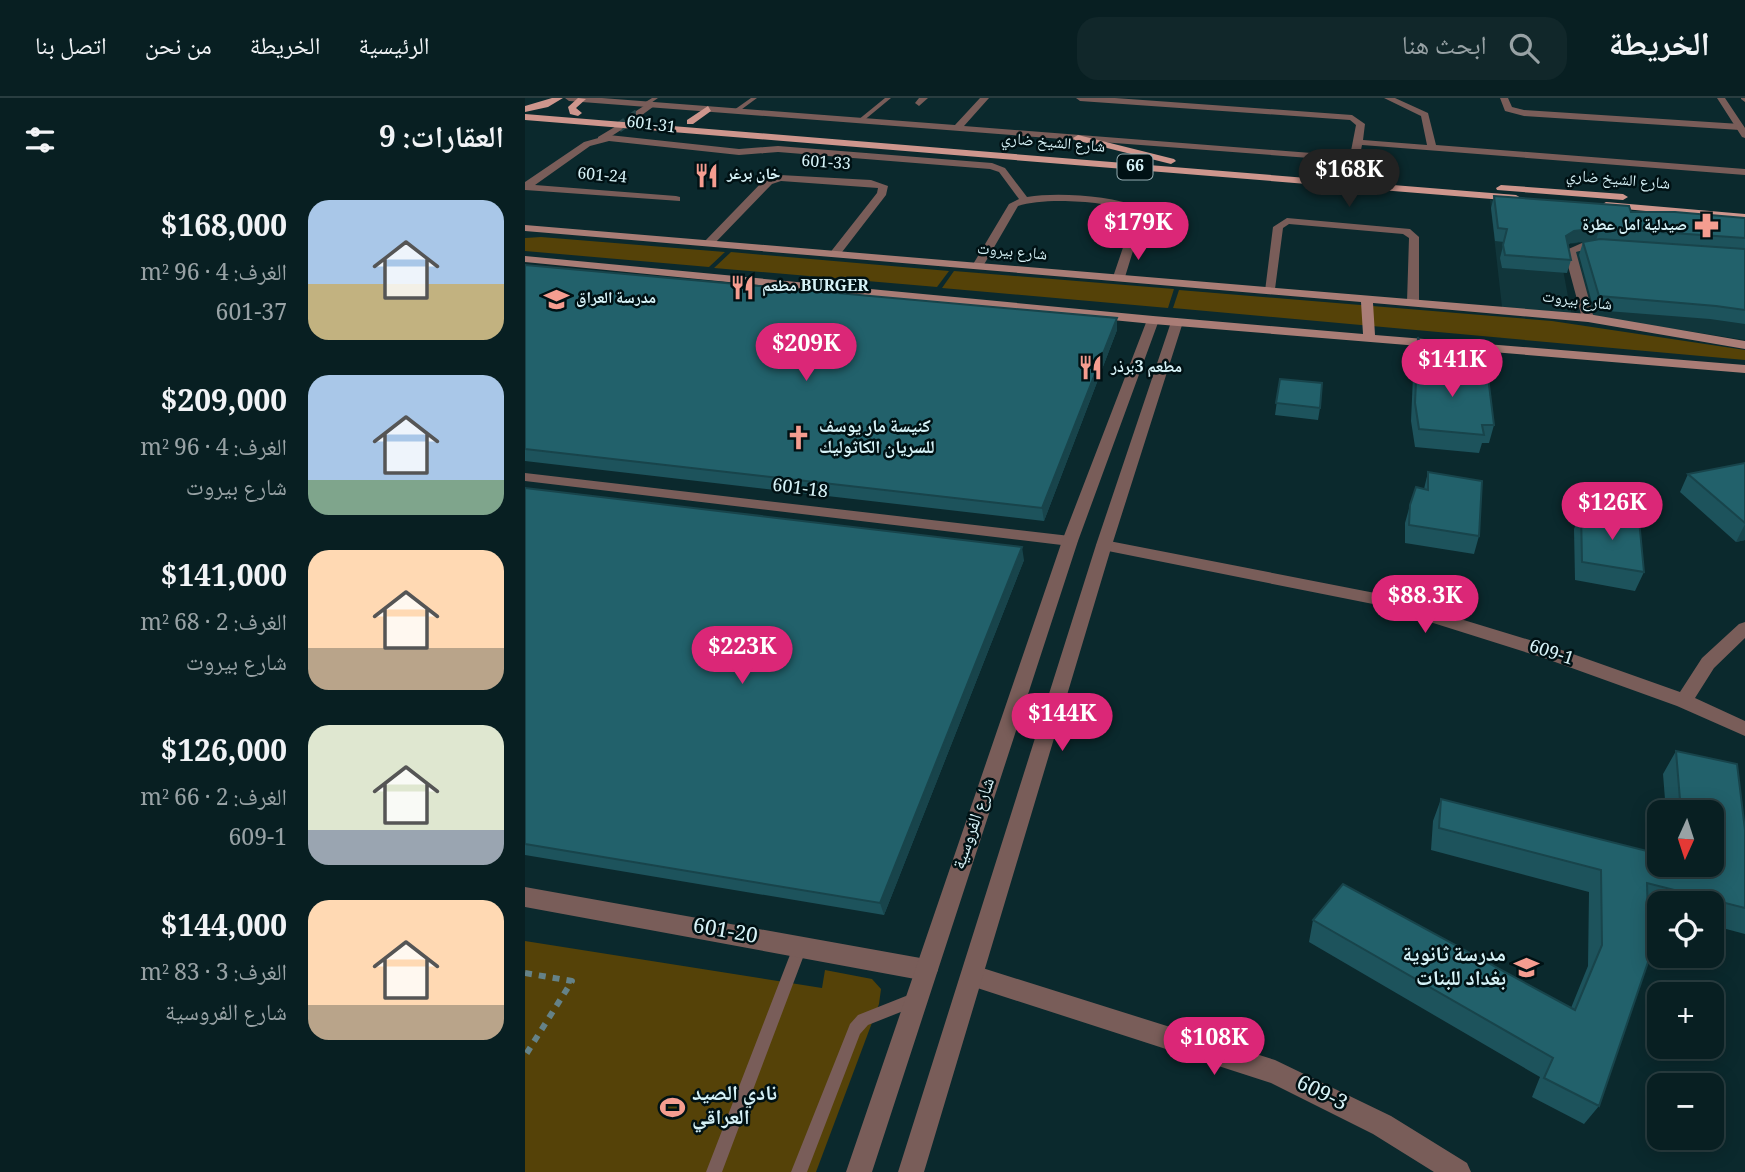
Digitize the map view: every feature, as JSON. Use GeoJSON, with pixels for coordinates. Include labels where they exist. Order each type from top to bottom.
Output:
{"type":"FeatureCollection","features":[{"type":"Feature","properties":{"kind":"main road"},"geometry":{"type":"LineString","coordinates":[[525,109],[545,105],[559,98]]}},
{"type":"Feature","properties":{"kind":"main road"},"geometry":{"type":"LineString","coordinates":[[578,113],[573,112],[572,107],[582,99]]}},
{"type":"Feature","properties":{"kind":"main road","name":"شارع الشيخ ضاري"},"geometry":{"type":"LineString","coordinates":[[525,109],[1745,207]]}},
{"type":"Feature","properties":{"kind":"main road"},"geometry":{"type":"LineString","coordinates":[[690,122],[712,109]]}},
{"type":"Feature","properties":{"kind":"main road","name":"شارع الشيخ ضاري"},"geometry":{"type":"LineString","coordinates":[[525,117],[1745,217]]}},
{"type":"Feature","properties":{"kind":"main road"},"geometry":{"type":"LineString","coordinates":[[1078,138],[1171,161]]}},
{"type":"Feature","properties":{"kind":"main road","name":"شارع بيروت"},"geometry":{"type":"LineString","coordinates":[[529,230],[1269,289],[1588,318],[1745,345]]}},
{"type":"Feature","properties":{"kind":"main road"},"geometry":{"type":"LineString","coordinates":[[525,259],[1153,320],[1745,369]]}},
{"type":"Feature","properties":{"kind":"main road"},"geometry":{"type":"LineString","coordinates":[[1367,298],[1369,337]]}},
{"type":"Feature","properties":{"kind":"street"},"geometry":{"type":"LineString","coordinates":[[569,98],[651,102],[736,111],[1354,159]]}},
{"type":"Feature","properties":{"kind":"street"},"geometry":{"type":"LineString","coordinates":[[712,109],[732,98]]}},
{"type":"Feature","properties":{"kind":"street"},"geometry":{"type":"LineString","coordinates":[[957,128],[985,98]]}},
{"type":"Feature","properties":{"kind":"street"},"geometry":{"type":"LineString","coordinates":[[1080,98],[1348,117],[1360,122],[1351,176]]}},
{"type":"Feature","properties":{"kind":"street"},"geometry":{"type":"LineString","coordinates":[[1388,98],[1413,104],[1427,118],[1432,148]]}},
{"type":"Feature","properties":{"kind":"street"},"geometry":{"type":"LineString","coordinates":[[1504,98],[1508,109],[1524,113],[1742,131]]}},
{"type":"Feature","properties":{"kind":"street"},"geometry":{"type":"LineString","coordinates":[[1721,98],[1742,131]]}},
{"type":"Feature","properties":{"kind":"street"},"geometry":{"type":"LineString","coordinates":[[639,113],[651,102]]}},
{"type":"Feature","properties":{"kind":"street"},"geometry":{"type":"LineString","coordinates":[[601,139],[618,128]]}},
{"type":"Feature","properties":{"kind":"street","name":"601-31"},"geometry":{"type":"LineString","coordinates":[[525,187],[587,144],[601,139],[618,138],[739,152],[778,149],[992,166],[1002,170],[1024,199]]}},
{"type":"Feature","properties":{"kind":"street"},"geometry":{"type":"LineString","coordinates":[[1357,142],[1745,172]]}},
{"type":"Feature","properties":{"kind":"street","name":"601-33"},"geometry":{"type":"LineString","coordinates":[[709,243],[768,182],[780,178],[883,186],[883,193],[835,254]]}},
{"type":"Feature","properties":{"kind":"street","name":"601-24"},"geometry":{"type":"LineString","coordinates":[[525,187],[675,199]]}},
{"type":"Feature","properties":{"kind":"street"},"geometry":{"type":"LineString","coordinates":[[978,266],[1014,204],[1024,199],[1039,197],[1136,209],[1139,215],[1119,277]]}},
{"type":"Feature","properties":{"kind":"street"},"geometry":{"type":"LineString","coordinates":[[1269,289],[1278,227],[1287,221],[1393,229],[1406,231],[1414,237],[1413,302]]}},
{"type":"Feature","properties":{"kind":"street"},"geometry":{"type":"LineString","coordinates":[[1588,318],[1570,251],[1582,246],[1623,248]]}},
{"type":"Feature","properties":{"kind":"street","name":"شارع الفروسية"},"geometry":{"type":"LineString","coordinates":[[859,1172],[1070,541],[1153,320]]}},
{"type":"Feature","properties":{"kind":"street"},"geometry":{"type":"LineString","coordinates":[[911,1172],[1104,545],[1177,322]]}},
{"type":"Feature","properties":{"kind":"street"},"geometry":{"type":"LineString","coordinates":[[1105,449],[1135,453]]}},
{"type":"Feature","properties":{"kind":"street","name":"601-18"},"geometry":{"type":"LineString","coordinates":[[525,477],[1070,541]]}},
{"type":"Feature","properties":{"kind":"street","name":"609-1"},"geometry":{"type":"LineString","coordinates":[[1104,545],[1375,599],[1550,653],[1684,701],[1745,729]]}},
{"type":"Feature","properties":{"kind":"street"},"geometry":{"type":"LineString","coordinates":[[1684,701],[1708,663],[1745,628]]}},
{"type":"Feature","properties":{"kind":"street","name":"601-20"},"geometry":{"type":"LineString","coordinates":[[525,897],[926,970]]}},
{"type":"Feature","properties":{"kind":"street","name":"609-3"},"geometry":{"type":"LineString","coordinates":[[973,976],[1275,1072],[1382,1125],[1458,1172]]}},
{"type":"Feature","properties":{"kind":"lane"},"geometry":{"type":"LineString","coordinates":[[736,111],[754,98]]}},
{"type":"Feature","properties":{"kind":"lane"},"geometry":{"type":"LineString","coordinates":[[860,121],[888,98]]}},
{"type":"Feature","properties":{"kind":"lane"},"geometry":{"type":"LineString","coordinates":[[714,1172],[800,947]]}},
{"type":"Feature","properties":{"kind":"lane"},"geometry":{"type":"LineString","coordinates":[[799,1172],[855,1029],[863,1020],[916,999]]}},
{"type":"Feature","properties":{"kind":"path"},"geometry":{"type":"LineString","coordinates":[[525,973],[572,981],[525,1056]]}},
{"type":"Feature","properties":{"kind":"shaded area"},"geometry":{"type":"Polygon","coordinates":[[[1490,200],[1745,221],[1563,245],[1560,253],[1571,313],[1502,307],[1490,200]]]}},
{"type":"Feature","properties":{"kind":"shaded area"},"geometry":{"type":"Polygon","coordinates":[[[541,237],[725,252],[709,267],[525,251],[525,238],[541,237]]]}},
{"type":"Feature","properties":{"kind":"shaded area"},"geometry":{"type":"Polygon","coordinates":[[[1574,247],[1745,260],[1745,340],[1585,315],[1574,247]]]}},
{"type":"Feature","properties":{"kind":"shaded area"},"geometry":{"type":"Polygon","coordinates":[[[731,252],[949,271],[937,287],[714,268],[731,252]]]}},
{"type":"Feature","properties":{"kind":"shaded area"},"geometry":{"type":"Polygon","coordinates":[[[954,271],[1174,289],[1168,308],[942,288],[954,271]]]}},
{"type":"Feature","properties":{"kind":"shaded area"},"geometry":{"type":"Polygon","coordinates":[[[1179,290],[1552,321],[1745,350],[1745,360],[1173,308],[1179,290]]]}},
{"type":"Feature","properties":{"kind":"shaded area","name":"نادي الصيد العراقي"},"geometry":{"type":"Polygon","coordinates":[[[525,941],[822,988],[825,970],[872,979],[881,989],[879,1004],[816,1172],[525,1172],[525,941]]]}},
{"type":"Feature","properties":{"kind":"building"},"geometry":{"type":"Polygon","coordinates":[[[1494,196],[1629,206],[1631,212],[1675,212],[1745,218],[1745,238],[1600,228],[1574,231],[1566,236],[1571,260],[1505,255],[1503,245],[1507,229],[1498,228],[1494,196]]]}},
{"type":"Feature","properties":{"kind":"building"},"geometry":{"type":"Polygon","coordinates":[[[1600,239],[1745,249],[1745,310],[1599,296],[1583,242],[1600,239]]]}},
{"type":"Feature","properties":{"kind":"building"},"geometry":{"type":"Polygon","coordinates":[[[525,265],[1117,318],[1042,508],[525,449],[525,265]]]}},
{"type":"Feature","properties":{"kind":"building"},"geometry":{"type":"Polygon","coordinates":[[[1418,337],[1431,371],[1455,369],[1469,375],[1472,368],[1487,369],[1494,425],[1482,425],[1484,435],[1419,429],[1415,403],[1418,337]]]}},
{"type":"Feature","properties":{"kind":"building"},"geometry":{"type":"Polygon","coordinates":[[[1280,379],[1322,383],[1320,408],[1276,403],[1280,379]]]}},
{"type":"Feature","properties":{"kind":"building"},"geometry":{"type":"Polygon","coordinates":[[[1745,463],[1745,523],[1688,474],[1745,463]]]}},
{"type":"Feature","properties":{"kind":"building"},"geometry":{"type":"Polygon","coordinates":[[[1428,472],[1482,481],[1479,536],[1409,525],[1410,505],[1416,487],[1428,490],[1428,472]]]}},
{"type":"Feature","properties":{"kind":"building"},"geometry":{"type":"Polygon","coordinates":[[[525,488],[1022,547],[880,903],[525,844],[525,488]]]}},
{"type":"Feature","properties":{"kind":"building"},"geometry":{"type":"Polygon","coordinates":[[[1581,511],[1639,520],[1644,572],[1582,562],[1581,511]]]}},
{"type":"Feature","properties":{"kind":"building"},"geometry":{"type":"Polygon","coordinates":[[[1676,751],[1737,764],[1745,830],[1745,908],[1724,903],[1724,891],[1678,891],[1647,883],[1647,965],[1599,1106],[1544,1078],[1553,1058],[1313,920],[1343,884],[1575,1010],[1602,945],[1601,870],[1439,828],[1441,799],[1647,851],[1647,877],[1724,877],[1724,800],[1680,800],[1676,751]]]}},
{"type":"Feature","properties":{"kind":"tunnel"},"geometry":{"type":"LineString","coordinates":[[618,128],[639,113]]}},
{"type":"Feature","properties":{"kind":"place","name":"خان برغر"},"geometry":{"type":"Point","coordinates":[707,175]}},
{"type":"Feature","properties":{"kind":"place","name":"صيدلية امل عطرة"},"geometry":{"type":"Point","coordinates":[1707,226]}},
{"type":"Feature","properties":{"kind":"place","name":"مطعم BURGER"},"geometry":{"type":"Point","coordinates":[742,287]}},
{"type":"Feature","properties":{"kind":"place","name":"مدرسة العراق"},"geometry":{"type":"Point","coordinates":[556,299]}},
{"type":"Feature","properties":{"kind":"place","name":"مطعم 3برذر"},"geometry":{"type":"Point","coordinates":[1091,368]}},
{"type":"Feature","properties":{"kind":"place","name":"كنيسة مار يوسف للسريان الكاثوليك"},"geometry":{"type":"Point","coordinates":[799,438]}},
{"type":"Feature","properties":{"kind":"place","name":"مدرسة ثانوية بغداد للبنات"},"geometry":{"type":"Point","coordinates":[1526,968]}},
{"type":"Feature","properties":{"kind":"place","name":"نادي الصيد العراقي"},"geometry":{"type":"Point","coordinates":[672,1107]}}]}
